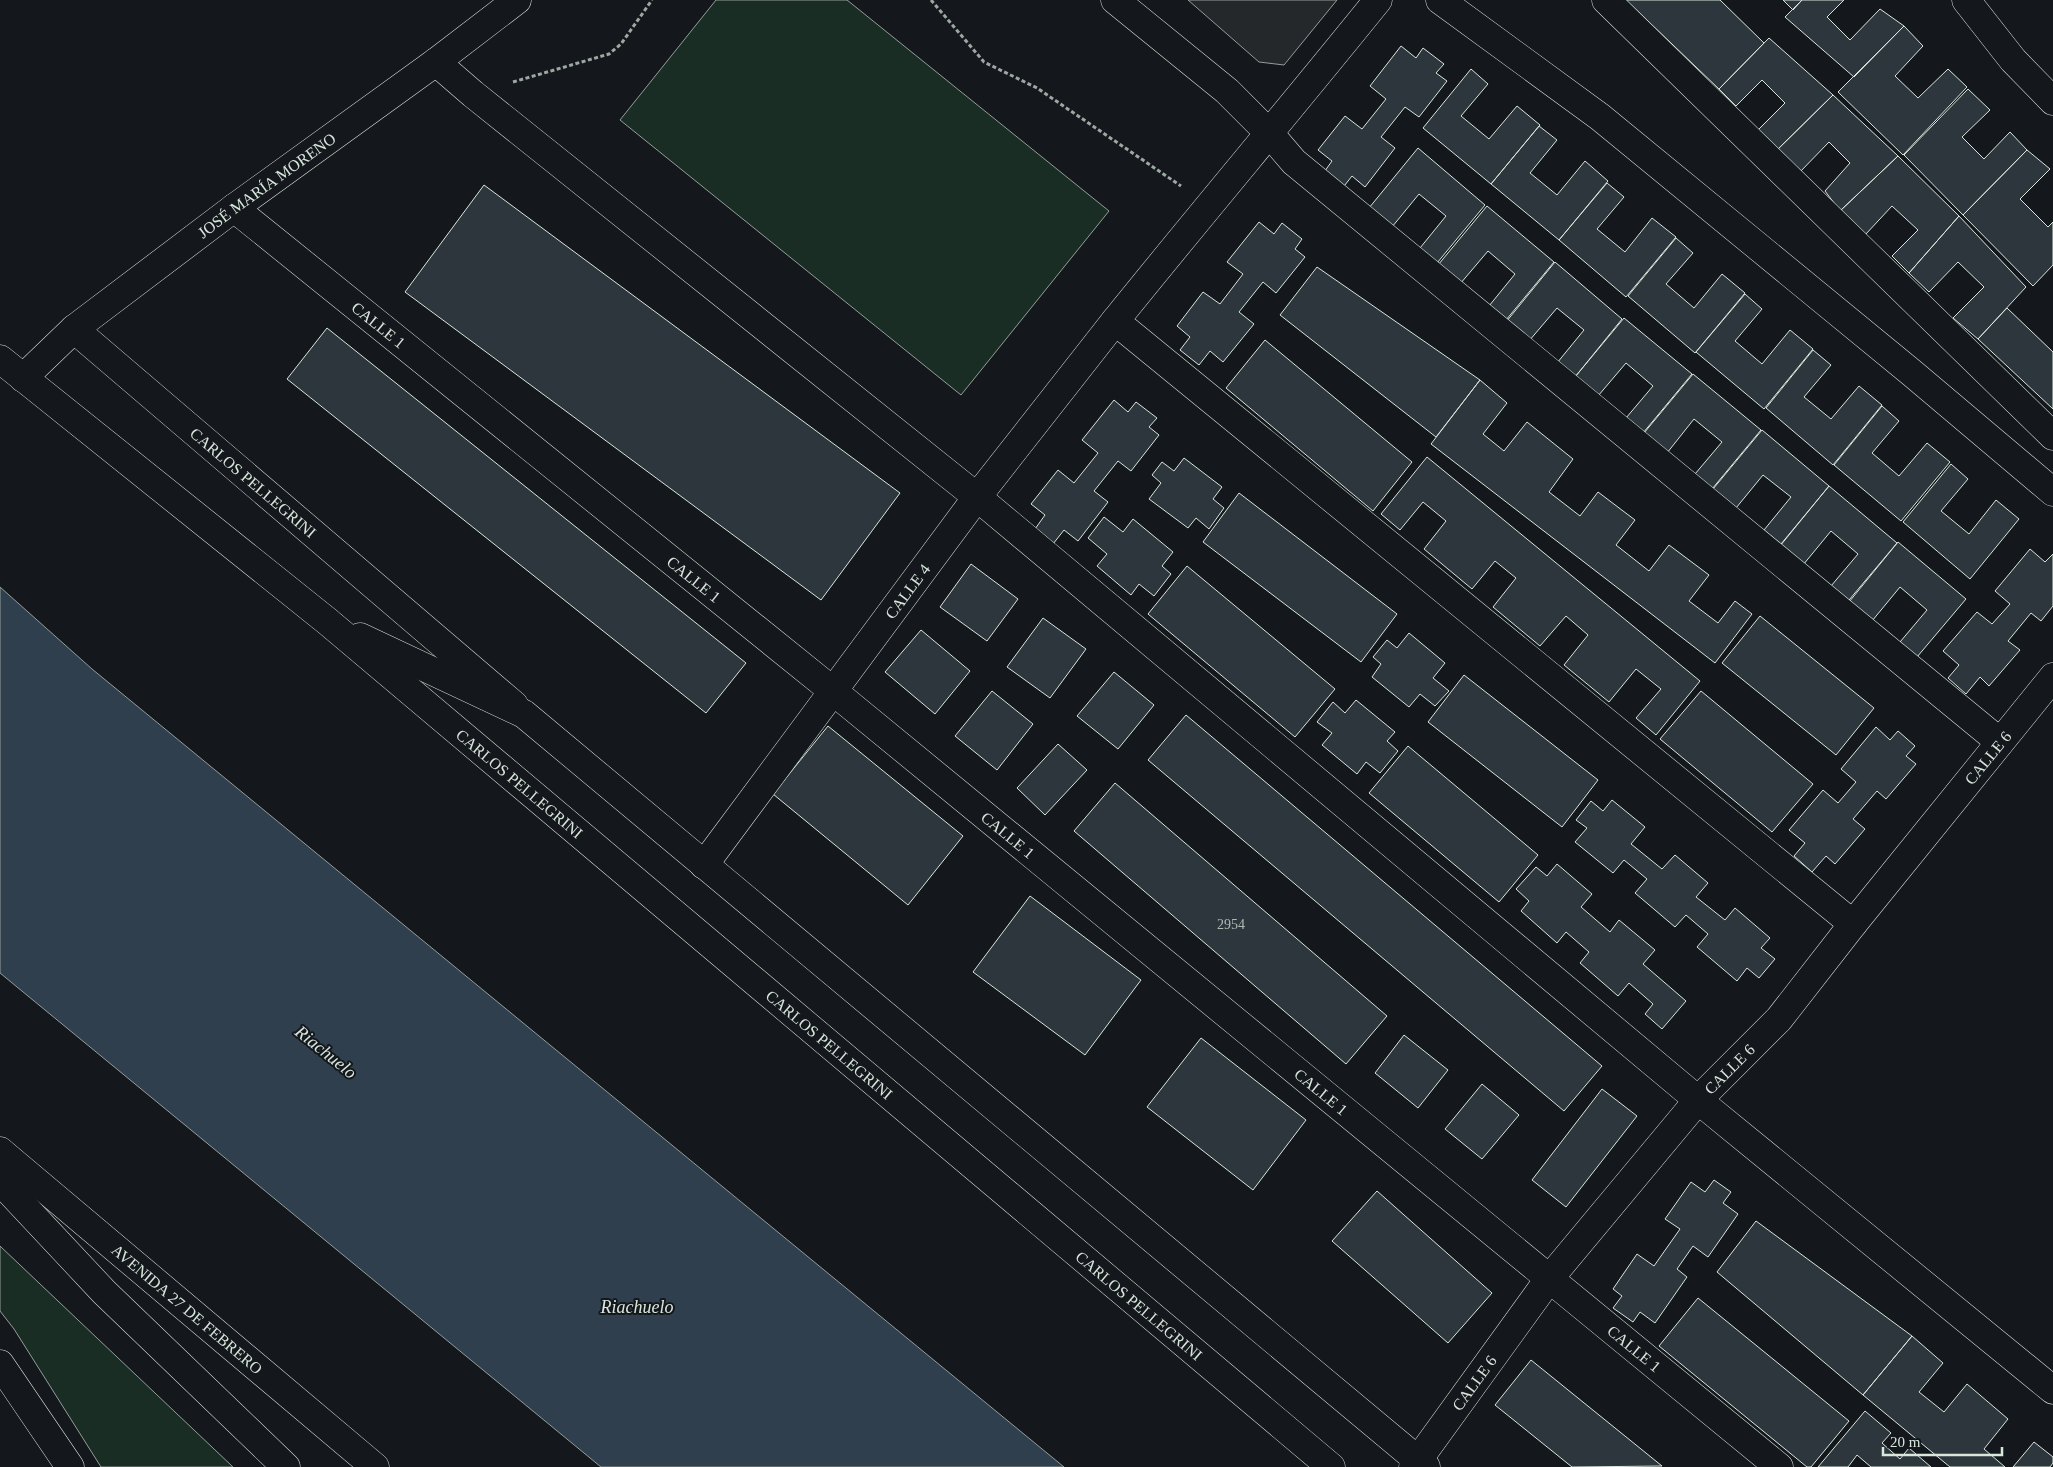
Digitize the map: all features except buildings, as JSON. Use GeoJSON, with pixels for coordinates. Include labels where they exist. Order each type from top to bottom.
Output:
{"type":"FeatureCollection","features":[{"type":"Feature","properties":{"kind":"street","name":"JOSÉ MARÍA MORENO"},"geometry":{"type":"LineString","coordinates":[[23,378],[74,329],[234,208],[436,62],[517,0]]}},
{"type":"Feature","properties":{"kind":"street"},"geometry":{"type":"LineString","coordinates":[[1115,0],[1227,91],[1270,134],[1294,162],[2000,742]]}},
{"type":"Feature","properties":{"kind":"street","name":"CALLE 4"},"geometry":{"type":"LineString","coordinates":[[704,865],[977,497],[1208,205],[1270,134],[1378,0]]}},
{"type":"Feature","properties":{"kind":"street"},"geometry":{"type":"LineString","coordinates":[[1440,0],[1600,117],[1912,373],[2053,492]]}},
{"type":"Feature","properties":{"kind":"street"},"geometry":{"type":"LineString","coordinates":[[1606,0],[2053,436]]}},
{"type":"Feature","properties":{"kind":"street"},"geometry":{"type":"LineString","coordinates":[[1966,0],[2014,60],[2053,101]]}},
{"type":"Feature","properties":{"kind":"street"},"geometry":{"type":"LineString","coordinates":[[436,62],[473,94],[977,497],[1698,1100],[2053,1390]]}},
{"type":"Feature","properties":{"kind":"street","name":"CALLE 1"},"geometry":{"type":"LineString","coordinates":[[234,208],[833,691],[1779,1467]]}},
{"type":"Feature","properties":{"kind":"street"},"geometry":{"type":"LineString","coordinates":[[1115,321],[1853,924]]}},
{"type":"Feature","properties":{"kind":"street","name":"CARLOS PELLEGRINI"},"geometry":{"type":"LineString","coordinates":[[74,329],[524,714],[1419,1465]]}},
{"type":"Feature","properties":{"kind":"street","name":"CARLOS PELLEGRINI"},"geometry":{"type":"LineString","coordinates":[[0,359],[327,622],[1331,1467]]}},
{"type":"Feature","properties":{"kind":"street","name":"CARLOS PELLEGRINI"},"geometry":{"type":"LineString","coordinates":[[327,622],[524,714]]}},
{"type":"Feature","properties":{"kind":"street","name":"CALLE 6"},"geometry":{"type":"LineString","coordinates":[[1419,1465],[1549,1279],[1698,1100],[1779,1019],[1853,924],[2053,677]]}},
{"type":"Feature","properties":{"kind":"street","name":"AVENIDA 27 DE FEBRERO"},"geometry":{"type":"LineString","coordinates":[[0,1151],[375,1467]]}},
{"type":"Feature","properties":{"kind":"street"},"geometry":{"type":"LineString","coordinates":[[0,1181],[104,1292],[286,1467]]}},
{"type":"Feature","properties":{"kind":"street"},"geometry":{"type":"LineString","coordinates":[[0,1364],[70,1467]]}},
{"type":"Feature","properties":{"kind":"path"},"geometry":{"type":"LineString","coordinates":[[473,94],[608,54],[621,44],[652,0]]}},
{"type":"Feature","properties":{"kind":"path"},"geometry":{"type":"LineString","coordinates":[[930,0],[984,62],[1037,88],[1208,205]]}},
{"type":"Feature","properties":{"kind":"green space"},"geometry":{"type":"Polygon","coordinates":[[[716,0],[847,0],[1109,211],[961,395],[620,120],[716,0]]]}},
{"type":"Feature","properties":{"kind":"green space"},"geometry":{"type":"Polygon","coordinates":[[[0,1246],[233,1467],[101,1467],[14,1329],[0,1311],[0,1246]]]}},
{"type":"Feature","properties":{"kind":"shaded area"},"geometry":{"type":"Polygon","coordinates":[[[1188,0],[1337,0],[1284,65],[1259,62],[1188,0]]]}},
{"type":"Feature","properties":{"kind":"water","name":"Riachuelo"},"geometry":{"type":"Polygon","coordinates":[[[0,587],[92,669],[1064,1467],[601,1467],[0,973],[0,587]]]}}]}
